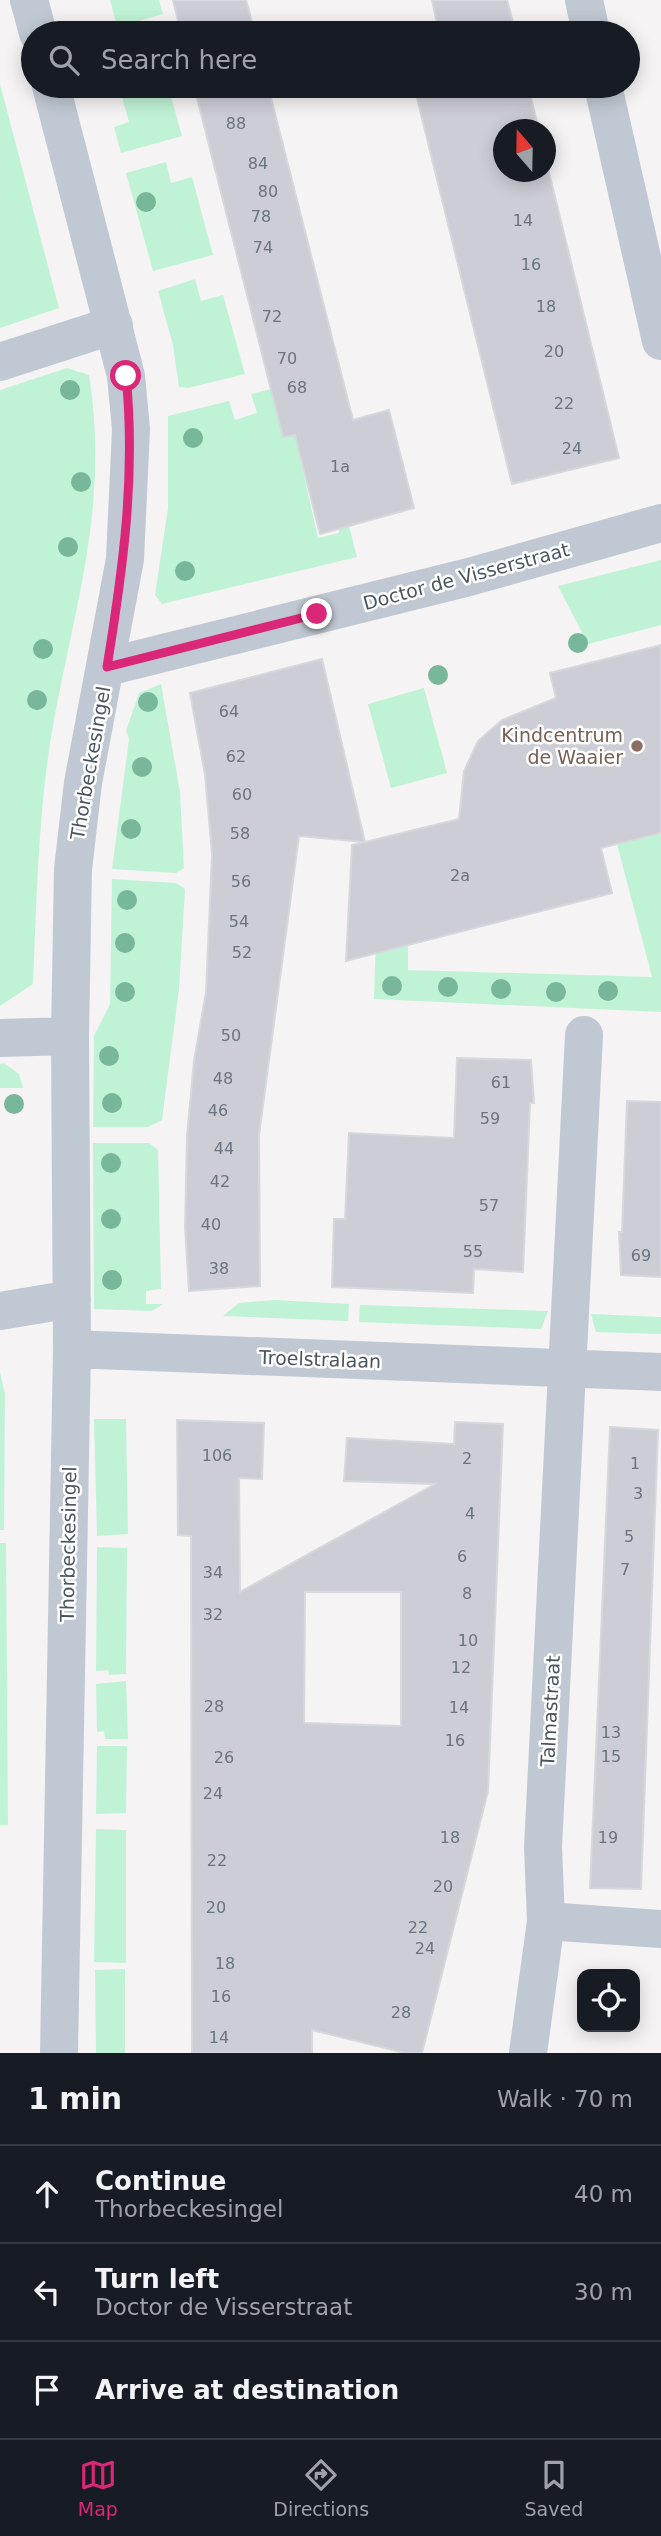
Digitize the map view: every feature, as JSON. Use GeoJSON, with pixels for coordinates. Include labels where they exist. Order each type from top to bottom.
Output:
{"type":"FeatureCollection","features":[{"type":"Feature","properties":{"kind":"street"},"geometry":{"type":"LineString","coordinates":[[29,0],[35,21]]}},
{"type":"Feature","properties":{"kind":"street"},"geometry":{"type":"LineString","coordinates":[[584,0],[588,21]]}},
{"type":"Feature","properties":{"kind":"street","name":"Thorbeckesingel"},"geometry":{"type":"LineString","coordinates":[[54,98],[126,376],[131,441],[125,559],[107,667],[83,783],[73,869],[70,1036],[72,1349],[59,2053]]}},
{"type":"Feature","properties":{"kind":"street"},"geometry":{"type":"LineString","coordinates":[[606,98],[661,341]]}},
{"type":"Feature","properties":{"kind":"street"},"geometry":{"type":"LineString","coordinates":[[0,362],[114,325]]}},
{"type":"Feature","properties":{"kind":"street","name":"Doctor de Visserstraat"},"geometry":{"type":"LineString","coordinates":[[107,667],[469,577],[661,523]]}},
{"type":"Feature","properties":{"kind":"street"},"geometry":{"type":"LineString","coordinates":[[568,1368],[584,1035]]}},
{"type":"Feature","properties":{"kind":"street"},"geometry":{"type":"LineString","coordinates":[[0,1038],[70,1036]]}},
{"type":"Feature","properties":{"kind":"street"},"geometry":{"type":"LineString","coordinates":[[0,1311],[72,1299]]}},
{"type":"Feature","properties":{"kind":"street","name":"Troelstralaan"},"geometry":{"type":"LineString","coordinates":[[72,1349],[661,1372]]}},
{"type":"Feature","properties":{"kind":"street","name":"Talmastraat"},"geometry":{"type":"LineString","coordinates":[[528,2053],[546,1921],[542,1847],[568,1368]]}},
{"type":"Feature","properties":{"kind":"street"},"geometry":{"type":"LineString","coordinates":[[546,1921],[661,1929]]}},
{"type":"Feature","properties":{"kind":"green space"},"geometry":{"type":"Polygon","coordinates":[[[110,0],[159,0],[163,14],[138,21],[115,21],[110,0]]]}},
{"type":"Feature","properties":{"kind":"green space"},"geometry":{"type":"Polygon","coordinates":[[[0,84],[59,308],[0,328],[0,84]]]}},
{"type":"Feature","properties":{"kind":"green space"},"geometry":{"type":"Polygon","coordinates":[[[122,98],[171,98],[182,136],[121,153],[114,127],[129,122],[122,98]]]}},
{"type":"Feature","properties":{"kind":"green space"},"geometry":{"type":"Polygon","coordinates":[[[166,162],[171,183],[192,177],[213,255],[153,271],[126,173],[166,162]]]}},
{"type":"Feature","properties":{"kind":"green space"},"geometry":{"type":"Polygon","coordinates":[[[195,279],[201,301],[223,295],[245,374],[188,388],[179,387],[173,345],[158,291],[195,279]]]}},
{"type":"Feature","properties":{"kind":"green space"},"geometry":{"type":"Polygon","coordinates":[[[67,368],[89,375],[94,421],[93,508],[88,549],[49,752],[39,851],[33,984],[0,1006],[0,390],[67,368]]]}},
{"type":"Feature","properties":{"kind":"green space"},"geometry":{"type":"Polygon","coordinates":[[[271,389],[283,437],[295,435],[318,538],[339,533],[339,529],[349,526],[357,557],[162,604],[155,595],[168,508],[168,416],[229,401],[235,420],[257,413],[251,394],[271,389]]]}},
{"type":"Feature","properties":{"kind":"green space"},"geometry":{"type":"Polygon","coordinates":[[[661,560],[661,625],[588,644],[558,586],[661,560]]]}},
{"type":"Feature","properties":{"kind":"green space"},"geometry":{"type":"Polygon","coordinates":[[[161,684],[180,792],[184,868],[176,873],[112,869],[129,739],[126,731],[139,693],[161,684]]]}},
{"type":"Feature","properties":{"kind":"green space"},"geometry":{"type":"Polygon","coordinates":[[[424,688],[447,773],[391,788],[368,704],[424,688]]]}},
{"type":"Feature","properties":{"kind":"green space"},"geometry":{"type":"Polygon","coordinates":[[[661,833],[661,1012],[374,999],[378,871],[408,945],[408,970],[652,977],[617,844],[661,833]]]}},
{"type":"Feature","properties":{"kind":"green space"},"geometry":{"type":"Polygon","coordinates":[[[112,879],[176,883],[185,889],[179,989],[162,1120],[148,1127],[93,1127],[94,1036],[110,1004],[112,879]]]}},
{"type":"Feature","properties":{"kind":"green space"},"geometry":{"type":"Polygon","coordinates":[[[4,1063],[19,1074],[23,1088],[0,1088],[0,1064],[4,1063]]]}},
{"type":"Feature","properties":{"kind":"green space"},"geometry":{"type":"Polygon","coordinates":[[[93,1143],[149,1143],[158,1150],[161,1289],[146,1291],[146,1304],[163,1304],[152,1311],[94,1309],[93,1143]]]}},
{"type":"Feature","properties":{"kind":"green space"},"geometry":{"type":"Polygon","coordinates":[[[274,1300],[349,1304],[348,1321],[223,1316],[239,1303],[274,1300]]]}},
{"type":"Feature","properties":{"kind":"green space"},"geometry":{"type":"Polygon","coordinates":[[[360,1305],[548,1311],[541,1329],[359,1322],[360,1305]]]}},
{"type":"Feature","properties":{"kind":"green space"},"geometry":{"type":"Polygon","coordinates":[[[591,1314],[661,1317],[661,1334],[596,1332],[591,1314]]]}},
{"type":"Feature","properties":{"kind":"green space"},"geometry":{"type":"Polygon","coordinates":[[[0,1372],[5,1394],[4,1530],[0,1530],[0,1372]]]}},
{"type":"Feature","properties":{"kind":"green space"},"geometry":{"type":"Polygon","coordinates":[[[94,1419],[126,1419],[128,1534],[97,1536],[94,1419]]]}},
{"type":"Feature","properties":{"kind":"green space"},"geometry":{"type":"Polygon","coordinates":[[[0,1543],[6,1543],[8,1825],[0,1825],[0,1543]]]}},
{"type":"Feature","properties":{"kind":"green space"},"geometry":{"type":"Polygon","coordinates":[[[97,1547],[127,1548],[126,1674],[109,1675],[108,1670],[96,1671],[97,1547]]]}},
{"type":"Feature","properties":{"kind":"green space"},"geometry":{"type":"Polygon","coordinates":[[[126,1681],[128,1739],[105,1739],[104,1731],[97,1732],[96,1684],[126,1681]]]}},
{"type":"Feature","properties":{"kind":"green space"},"geometry":{"type":"Polygon","coordinates":[[[97,1746],[127,1746],[126,1813],[96,1814],[97,1746]]]}},
{"type":"Feature","properties":{"kind":"green space"},"geometry":{"type":"Polygon","coordinates":[[[96,1829],[126,1830],[126,1963],[94,1962],[96,1829]]]}},
{"type":"Feature","properties":{"kind":"green space"},"geometry":{"type":"Polygon","coordinates":[[[125,1969],[125,2053],[96,2053],[95,1970],[125,1969]]]}},
{"type":"Feature","properties":{"kind":"building"},"geometry":{"type":"Polygon","coordinates":[[[173,0],[246,0],[252,21],[178,21],[173,0]]]}},
{"type":"Feature","properties":{"kind":"building"},"geometry":{"type":"Polygon","coordinates":[[[432,0],[507,0],[513,21],[436,21],[432,0]]]}},
{"type":"Feature","properties":{"kind":"building"},"geometry":{"type":"Polygon","coordinates":[[[197,98],[271,98],[353,420],[389,410],[414,508],[320,534],[295,435],[283,437],[197,98]]]}},
{"type":"Feature","properties":{"kind":"building"},"geometry":{"type":"Polygon","coordinates":[[[417,98],[531,98],[536,119],[493,119],[493,182],[551,182],[619,458],[512,484],[417,98]]]}},
{"type":"Feature","properties":{"kind":"building"},"geometry":{"type":"Polygon","coordinates":[[[661,645],[661,833],[601,848],[612,893],[346,961],[352,845],[364,842],[299,836],[259,1135],[260,1286],[189,1291],[185,1227],[187,1136],[194,1061],[206,992],[212,854],[205,775],[190,693],[322,659],[365,842],[459,819],[464,771],[478,741],[502,720],[556,698],[550,673],[661,645]]]}},
{"type":"Feature","properties":{"kind":"building"},"geometry":{"type":"Polygon","coordinates":[[[457,1058],[531,1060],[534,1103],[530,1103],[523,1272],[474,1269],[473,1293],[332,1287],[334,1219],[345,1219],[349,1133],[454,1138],[457,1058]]]}},
{"type":"Feature","properties":{"kind":"building"},"geometry":{"type":"Polygon","coordinates":[[[627,1101],[661,1102],[661,1277],[621,1275],[619,1232],[622,1232],[627,1101]]]}},
{"type":"Feature","properties":{"kind":"building"},"geometry":{"type":"Polygon","coordinates":[[[177,1420],[264,1423],[262,1479],[239,1478],[240,1592],[435,1484],[344,1481],[347,1438],[454,1444],[455,1422],[503,1424],[488,1791],[422,2053],[405,2053],[312,2030],[312,2053],[192,2053],[191,1536],[178,1535],[177,1420]],[[305,1592],[304,1723],[401,1726],[401,1592],[305,1592]]]}},
{"type":"Feature","properties":{"kind":"building"},"geometry":{"type":"Polygon","coordinates":[[[610,1427],[658,1430],[641,1889],[590,1888],[610,1427]]]}},
{"type":"Feature","properties":{"kind":"place","name":"Kindcentrum de Waaier"},"geometry":{"type":"Point","coordinates":[637,746]}},
{"type":"Feature","properties":{"kind":"route"},"geometry":{"type":"LineString","coordinates":[[126,376],[131,429],[130,502],[125,559],[107,667],[317,614]]}}]}
